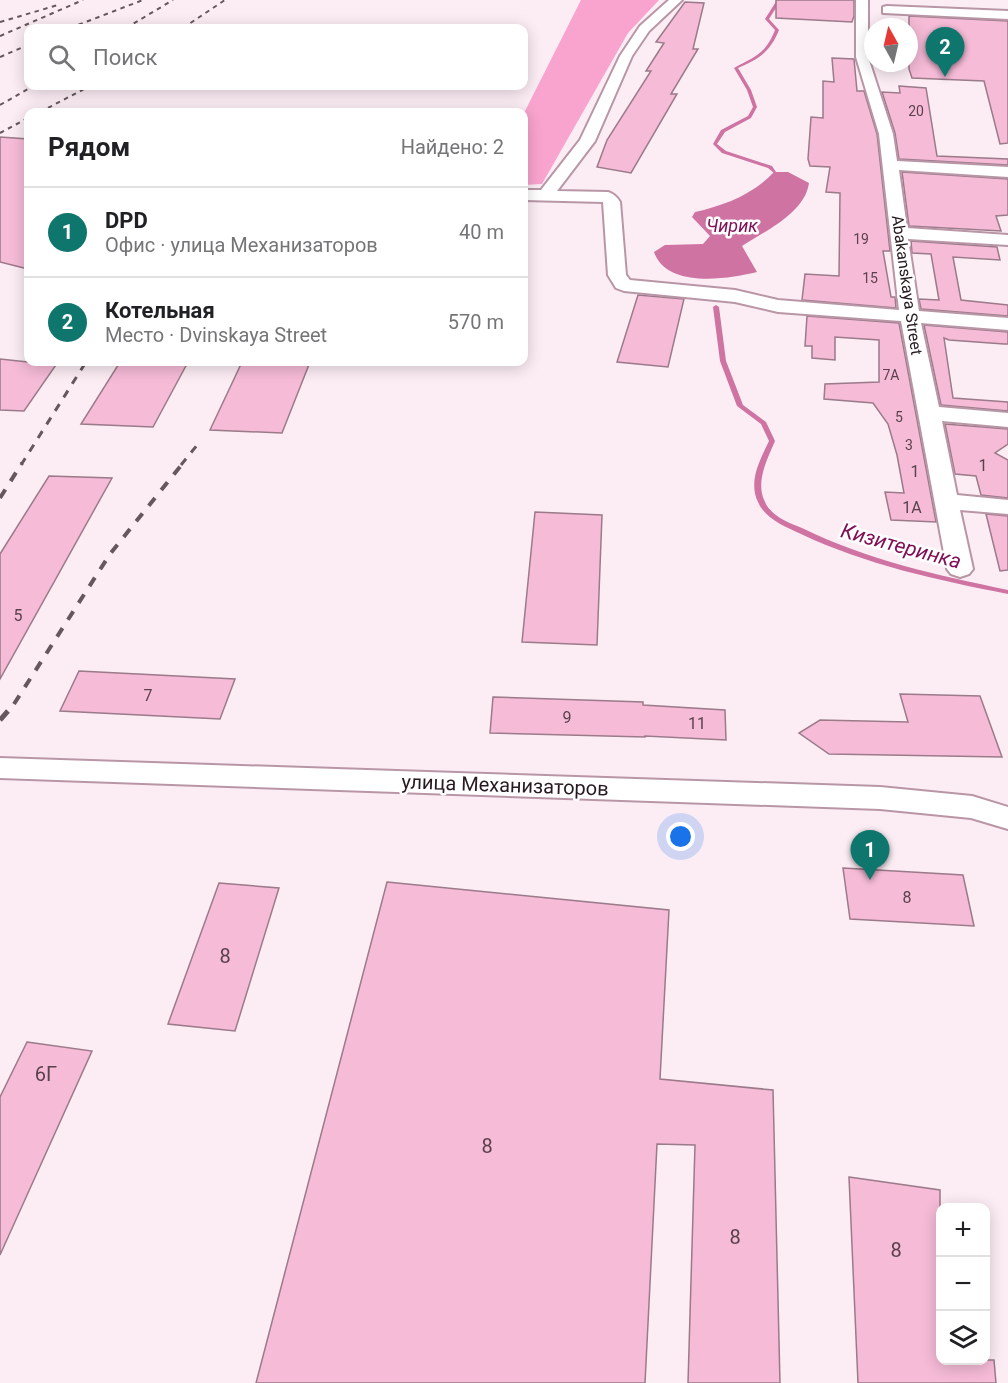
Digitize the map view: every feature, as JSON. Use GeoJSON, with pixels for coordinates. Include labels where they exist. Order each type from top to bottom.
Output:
{"type":"FeatureCollection","features":[{"type":"Feature","properties":{"kind":"street"},"geometry":{"type":"LineString","coordinates":[[546,195],[587,141],[626,56],[644,29],[676,0]]}},
{"type":"Feature","properties":{"kind":"street","name":"Abakanskaya Street"},"geometry":{"type":"LineString","coordinates":[[862,0],[862,57],[886,135],[910,317],[960,569]]}},
{"type":"Feature","properties":{"kind":"street"},"geometry":{"type":"LineString","coordinates":[[887,10],[1008,15]]}},
{"type":"Feature","properties":{"kind":"street"},"geometry":{"type":"LineString","coordinates":[[889,165],[1008,172]]}},
{"type":"Feature","properties":{"kind":"street"},"geometry":{"type":"LineString","coordinates":[[528,195],[608,197],[612,202],[617,275],[623,284],[631,287],[735,296],[778,306],[1008,324]]}},
{"type":"Feature","properties":{"kind":"street"},"geometry":{"type":"LineString","coordinates":[[899,233],[1008,240]]}},
{"type":"Feature","properties":{"kind":"street"},"geometry":{"type":"LineString","coordinates":[[928,413],[1008,420]]}},
{"type":"Feature","properties":{"kind":"street"},"geometry":{"type":"LineString","coordinates":[[946,501],[1008,507]]}},
{"type":"Feature","properties":{"kind":"street","name":"улица Механизаторов"},"geometry":{"type":"LineString","coordinates":[[0,768],[880,798],[972,807],[1008,818]]}},
{"type":"Feature","properties":{"kind":"shaded area"},"geometry":{"type":"Polygon","coordinates":[[[581,0],[659,0],[628,33],[542,184],[528,185],[527,108],[581,0]]]}},
{"type":"Feature","properties":{"kind":"water","name":"Чирик"},"geometry":{"type":"Polygon","coordinates":[[[774,172],[788,172],[809,183],[806,194],[792,212],[742,246],[757,272],[715,279],[700,278],[672,272],[661,264],[654,252],[665,245],[703,244],[710,236],[692,217],[695,212],[748,193],[774,172]]]}},
{"type":"Feature","properties":{"kind":"building"},"geometry":{"type":"Polygon","coordinates":[[[776,0],[854,0],[854,16],[852,22],[776,18],[776,0]]]}},
{"type":"Feature","properties":{"kind":"building"},"geometry":{"type":"Polygon","coordinates":[[[685,2],[704,3],[693,49],[698,49],[671,94],[677,94],[631,173],[597,167],[607,140],[651,71],[646,71],[664,43],[656,42],[685,2]]]}},
{"type":"Feature","properties":{"kind":"building"},"geometry":{"type":"Polygon","coordinates":[[[909,16],[1008,21],[1008,143],[1000,144],[984,81],[912,78],[910,72],[918,72],[918,18],[909,18],[909,16]]]}},
{"type":"Feature","properties":{"kind":"building"},"geometry":{"type":"Polygon","coordinates":[[[832,58],[854,59],[857,91],[864,91],[877,134],[890,251],[883,251],[891,297],[895,297],[896,308],[802,300],[805,274],[839,276],[840,193],[826,192],[830,167],[810,166],[808,159],[811,117],[823,118],[823,81],[834,82],[832,58]]]}},
{"type":"Feature","properties":{"kind":"building"},"geometry":{"type":"Polygon","coordinates":[[[899,86],[926,88],[937,156],[1008,159],[1008,165],[899,159],[895,133],[882,92],[900,93],[899,86]]]}},
{"type":"Feature","properties":{"kind":"building"},"geometry":{"type":"Polygon","coordinates":[[[0,137],[24,139],[24,268],[0,262],[0,137]]]}},
{"type":"Feature","properties":{"kind":"building"},"geometry":{"type":"Polygon","coordinates":[[[902,172],[1008,179],[1008,215],[996,216],[1001,231],[909,226],[902,172]]]}},
{"type":"Feature","properties":{"kind":"building"},"geometry":{"type":"Polygon","coordinates":[[[911,241],[997,247],[1000,260],[953,257],[961,300],[1008,305],[1008,316],[921,309],[919,299],[939,300],[931,254],[912,253],[911,241]]]}},
{"type":"Feature","properties":{"kind":"building"},"geometry":{"type":"Polygon","coordinates":[[[638,295],[684,299],[668,367],[617,362],[638,295]]]}},
{"type":"Feature","properties":{"kind":"building"},"geometry":{"type":"Polygon","coordinates":[[[807,316],[899,323],[936,522],[891,520],[885,492],[904,493],[888,424],[873,403],[824,399],[825,384],[879,382],[879,340],[835,337],[835,360],[812,358],[812,346],[805,346],[807,316]]]}},
{"type":"Feature","properties":{"kind":"building"},"geometry":{"type":"Polygon","coordinates":[[[924,325],[1008,332],[1008,344],[944,338],[953,398],[1008,402],[1008,411],[941,405],[924,325]]]}},
{"type":"Feature","properties":{"kind":"building"},"geometry":{"type":"Polygon","coordinates":[[[0,359],[24,362],[24,366],[55,366],[24,411],[0,410],[0,359]]]}},
{"type":"Feature","properties":{"kind":"building"},"geometry":{"type":"Polygon","coordinates":[[[117,366],[186,366],[153,427],[81,424],[117,366]]]}},
{"type":"Feature","properties":{"kind":"building"},"geometry":{"type":"Polygon","coordinates":[[[240,366],[308,366],[282,433],[210,430],[240,366]]]}},
{"type":"Feature","properties":{"kind":"building"},"geometry":{"type":"Polygon","coordinates":[[[945,424],[1008,429],[1008,444],[995,453],[1008,460],[1008,498],[981,495],[976,476],[955,474],[945,424]]]}},
{"type":"Feature","properties":{"kind":"building"},"geometry":{"type":"Polygon","coordinates":[[[49,476],[112,478],[0,679],[0,554],[49,476]]]}},
{"type":"Feature","properties":{"kind":"building"},"geometry":{"type":"Polygon","coordinates":[[[535,512],[602,515],[597,645],[522,642],[535,512]]]}},
{"type":"Feature","properties":{"kind":"building"},"geometry":{"type":"Polygon","coordinates":[[[986,514],[1008,516],[1008,570],[1000,571],[986,514]]]}},
{"type":"Feature","properties":{"kind":"building"},"geometry":{"type":"Polygon","coordinates":[[[79,671],[235,679],[220,719],[60,711],[79,671]]]}},
{"type":"Feature","properties":{"kind":"building"},"geometry":{"type":"Polygon","coordinates":[[[900,694],[980,696],[1002,757],[829,754],[799,733],[820,720],[908,722],[900,694]]]}},
{"type":"Feature","properties":{"kind":"building"},"geometry":{"type":"Polygon","coordinates":[[[493,697],[643,702],[643,705],[725,710],[726,740],[490,733],[493,697]]]}},
{"type":"Feature","properties":{"kind":"building"},"geometry":{"type":"Polygon","coordinates":[[[843,868],[963,875],[974,926],[850,919],[843,868]]]}},
{"type":"Feature","properties":{"kind":"building"},"geometry":{"type":"Polygon","coordinates":[[[387,882],[669,910],[660,1079],[773,1090],[780,1383],[688,1383],[695,1145],[657,1144],[645,1383],[256,1383],[387,882]]]}},
{"type":"Feature","properties":{"kind":"building"},"geometry":{"type":"Polygon","coordinates":[[[219,883],[279,888],[235,1031],[168,1024],[219,883]]]}},
{"type":"Feature","properties":{"kind":"building"},"geometry":{"type":"Polygon","coordinates":[[[27,1042],[92,1051],[0,1255],[0,1097],[27,1042]]]}},
{"type":"Feature","properties":{"kind":"building"},"geometry":{"type":"Polygon","coordinates":[[[849,1177],[940,1190],[940,1203],[936,1203],[936,1365],[990,1365],[990,1360],[994,1360],[996,1383],[858,1383],[849,1177]]]}},
{"type":"Feature","properties":{"kind":"waterway","name":"Кизитеринка"},"geometry":{"type":"LineString","coordinates":[[774,172],[770,167],[724,152],[715,144],[723,131],[750,117],[755,107],[749,90],[736,68],[756,58],[770,45],[777,30],[767,19],[779,0]]}},
{"type":"Feature","properties":{"kind":"waterway","name":"Кизитеринка"},"geometry":{"type":"LineString","coordinates":[[716,307],[723,361],[740,406],[764,423],[772,441],[758,478],[761,502],[767,511],[822,541],[874,560],[1008,592]]}},
{"type":"Feature","properties":{"kind":"railway"},"geometry":{"type":"LineString","coordinates":[[28,24],[83,0]]}},
{"type":"Feature","properties":{"kind":"railway"},"geometry":{"type":"LineString","coordinates":[[80,24],[143,0]]}},
{"type":"Feature","properties":{"kind":"railway"},"geometry":{"type":"LineString","coordinates":[[133,24],[173,0]]}},
{"type":"Feature","properties":{"kind":"railway"},"geometry":{"type":"LineString","coordinates":[[189,24],[225,0]]}},
{"type":"Feature","properties":{"kind":"railway"},"geometry":{"type":"LineString","coordinates":[[0,22],[58,5]]}},
{"type":"Feature","properties":{"kind":"railway"},"geometry":{"type":"LineString","coordinates":[[0,36],[24,26]]}},
{"type":"Feature","properties":{"kind":"railway"},"geometry":{"type":"LineString","coordinates":[[0,57],[24,47]]}},
{"type":"Feature","properties":{"kind":"railway"},"geometry":{"type":"LineString","coordinates":[[0,105],[26,90]]}},
{"type":"Feature","properties":{"kind":"railway"},"geometry":{"type":"LineString","coordinates":[[48,108],[82,90]]}},
{"type":"Feature","properties":{"kind":"railway"},"geometry":{"type":"LineString","coordinates":[[0,133],[24,120]]}},
{"type":"Feature","properties":{"kind":"railway"},"geometry":{"type":"LineString","coordinates":[[21,465],[83,366]]}},
{"type":"Feature","properties":{"kind":"railway"},"geometry":{"type":"LineString","coordinates":[[181,465],[198,444]]}},
{"type":"Feature","properties":{"kind":"railway"},"geometry":{"type":"LineString","coordinates":[[0,498],[22,463]]}},
{"type":"Feature","properties":{"kind":"railway"},"geometry":{"type":"LineString","coordinates":[[14,704],[110,554],[183,463]]}},
{"type":"Feature","properties":{"kind":"railway"},"geometry":{"type":"LineString","coordinates":[[0,720],[15,703]]}},
{"type":"Feature","properties":{"kind":"place","name":"Котельная"},"geometry":{"type":"Point","coordinates":[945,77]}},
{"type":"Feature","properties":{"kind":"place","name":"DPD"},"geometry":{"type":"Point","coordinates":[870,880]}}]}
